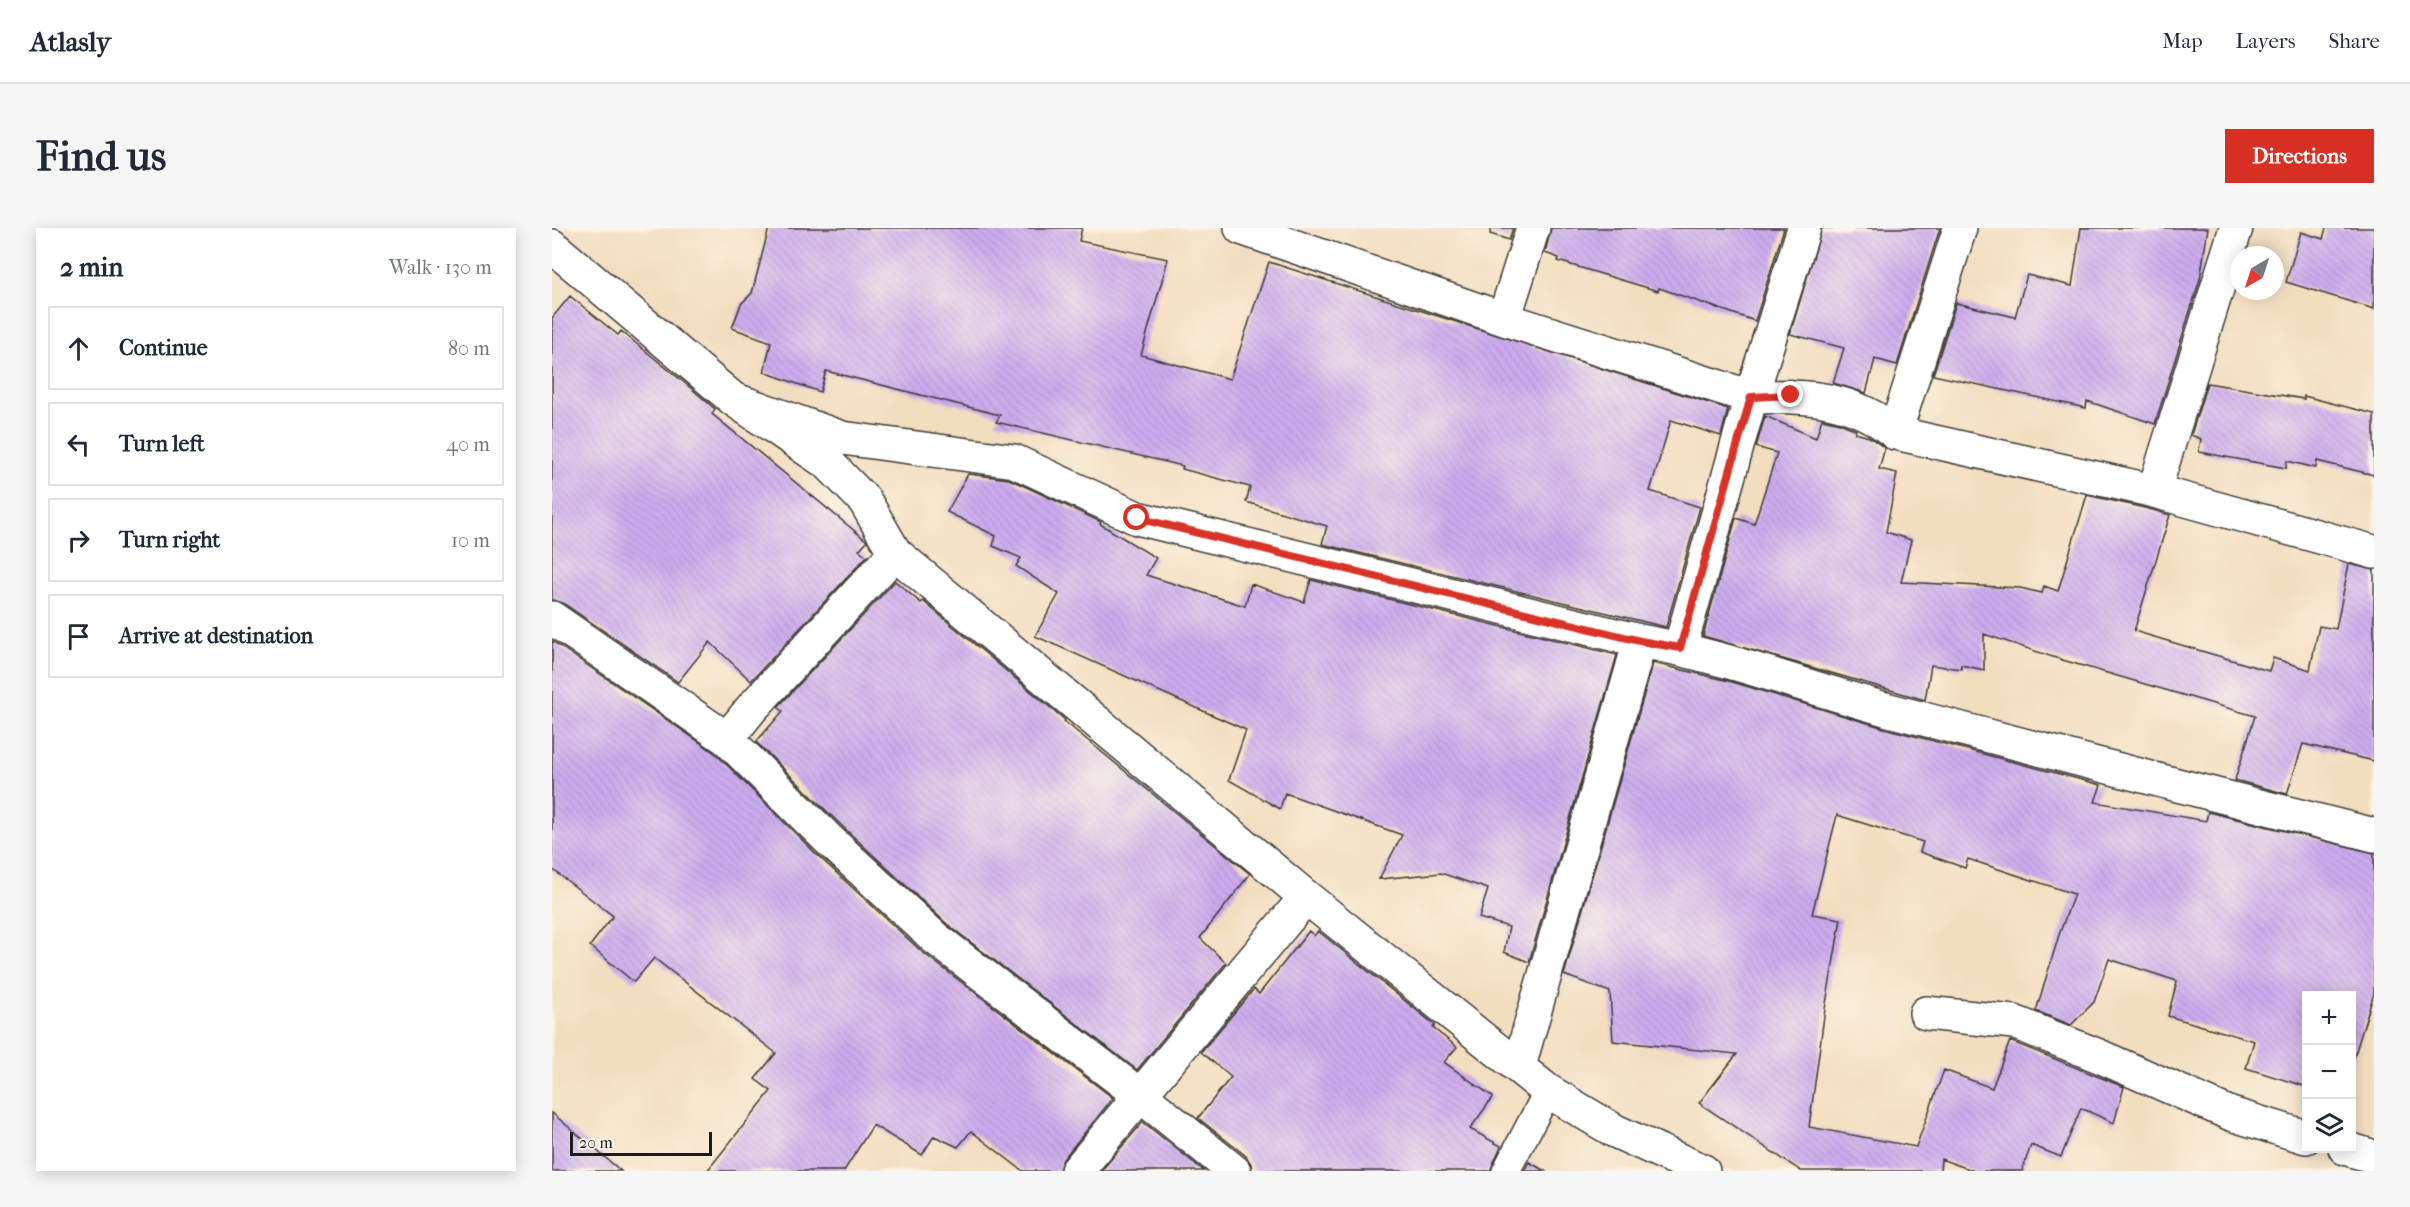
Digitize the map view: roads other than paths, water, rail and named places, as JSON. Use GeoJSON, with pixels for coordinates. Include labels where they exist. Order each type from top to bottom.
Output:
{"type":"FeatureCollection","features":[{"type":"Feature","properties":{"kind":"street"},"geometry":{"type":"LineString","coordinates":[[1241,228],[1279,234],[1504,319],[1751,397],[1791,395],[1835,401],[1879,419],[1896,433],[2154,491],[2374,552]]}},
{"type":"Feature","properties":{"kind":"street"},"geometry":{"type":"LineString","coordinates":[[1504,319],[1533,228]]}},
{"type":"Feature","properties":{"kind":"street"},"geometry":{"type":"LineString","coordinates":[[1680,648],[1751,397],[1804,228]]}},
{"type":"Feature","properties":{"kind":"street"},"geometry":{"type":"LineString","coordinates":[[1896,433],[1960,228]]}},
{"type":"Feature","properties":{"kind":"street"},"geometry":{"type":"LineString","coordinates":[[2154,491],[2236,228]]}},
{"type":"Feature","properties":{"kind":"street"},"geometry":{"type":"LineString","coordinates":[[552,246],[733,399],[829,464],[866,501],[895,553],[1306,897],[1548,1091],[1615,1131],[1703,1171]]}},
{"type":"Feature","properties":{"kind":"street"},"geometry":{"type":"LineString","coordinates":[[733,399],[842,438],[1014,461],[1137,518],[1640,641],[1680,648],[1854,700],[2374,835]]}},
{"type":"Feature","properties":{"kind":"street"},"geometry":{"type":"LineString","coordinates":[[727,739],[751,709],[895,553]]}},
{"type":"Feature","properties":{"kind":"street"},"geometry":{"type":"LineString","coordinates":[[552,618],[727,739],[828,839],[935,938],[1142,1096],[1234,1171]]}},
{"type":"Feature","properties":{"kind":"street"},"geometry":{"type":"LineString","coordinates":[[1519,1066],[1640,641]]}},
{"type":"Feature","properties":{"kind":"street"},"geometry":{"type":"LineString","coordinates":[[1077,1171],[1306,897]]}},
{"type":"Feature","properties":{"kind":"street"},"geometry":{"type":"LineString","coordinates":[[1926,1013],[2014,1022],[2099,1056],[2231,1114],[2302,1135]]}},
{"type":"Feature","properties":{"kind":"street"},"geometry":{"type":"LineString","coordinates":[[2356,1152],[2374,1157]]}},
{"type":"Feature","properties":{"kind":"lane"},"geometry":{"type":"LineString","coordinates":[[1506,1171],[1548,1091]]}}]}
